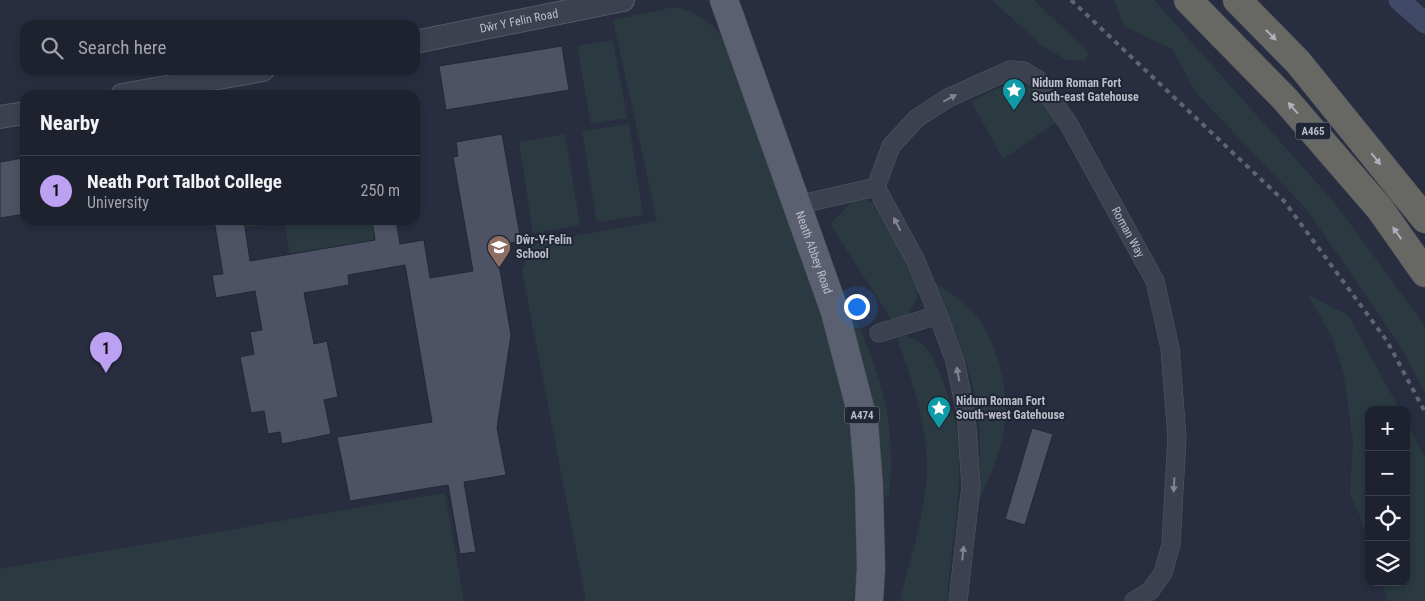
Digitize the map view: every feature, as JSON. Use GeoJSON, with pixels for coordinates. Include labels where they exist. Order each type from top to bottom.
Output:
{"type":"FeatureCollection","features":[{"type":"Feature","properties":{"kind":"highway","name":"A465"},"geometry":{"type":"LineString","coordinates":[[1188,0],[1285,99],[1380,209],[1425,273]]}},
{"type":"Feature","properties":{"kind":"highway","name":"A465"},"geometry":{"type":"LineString","coordinates":[[1237,0],[1298,62],[1425,219]]}},
{"type":"Feature","properties":{"kind":"main road","name":"Neath Abbey Road"},"geometry":{"type":"LineString","coordinates":[[724,0],[835,312],[864,423],[869,487],[871,568],[869,601]]}},
{"type":"Feature","properties":{"kind":"street","name":"Dŵr Y Felin Road"},"geometry":{"type":"LineString","coordinates":[[420,41],[623,0]]}},
{"type":"Feature","properties":{"kind":"street","name":"Roman Way"},"geometry":{"type":"LineString","coordinates":[[876,187],[891,146],[917,118],[948,98],[1010,70],[1024,71],[1037,79],[1068,123],[1155,281],[1170,348],[1177,437],[1171,545],[1163,573],[1150,591],[1134,601]]}},
{"type":"Feature","properties":{"kind":"street"},"geometry":{"type":"LineString","coordinates":[[150,90],[235,75]]}},
{"type":"Feature","properties":{"kind":"street"},"geometry":{"type":"LineString","coordinates":[[0,117],[20,113]]}},
{"type":"Feature","properties":{"kind":"street"},"geometry":{"type":"LineString","coordinates":[[798,205],[876,187],[916,261],[938,315],[955,361],[966,414],[971,486],[958,601]]}},
{"type":"Feature","properties":{"kind":"street"},"geometry":{"type":"LineString","coordinates":[[879,332],[938,315]]}},
{"type":"Feature","properties":{"kind":"shaded area"},"geometry":{"type":"Polygon","coordinates":[[[992,0],[1034,0],[1088,52],[1086,61],[1066,60],[1040,44],[992,0]]]}},
{"type":"Feature","properties":{"kind":"shaded area"},"geometry":{"type":"Polygon","coordinates":[[[1114,0],[1154,0],[1334,202],[1425,327],[1425,392],[1399,344],[1308,211],[1197,94],[1172,49],[1124,26],[1114,0]]]}},
{"type":"Feature","properties":{"kind":"shaded area"},"geometry":{"type":"Polygon","coordinates":[[[674,7],[691,12],[704,19],[727,43],[821,315],[846,402],[858,477],[857,574],[853,601],[586,601],[522,271],[532,244],[657,221],[613,20],[674,7]]]}},
{"type":"Feature","properties":{"kind":"shaded area"},"geometry":{"type":"Polygon","coordinates":[[[613,40],[627,118],[591,124],[577,46],[613,40]]]}},
{"type":"Feature","properties":{"kind":"shaded area","name":"Nidum Roman Fort South-east Gatehouse"},"geometry":{"type":"Polygon","coordinates":[[[1018,82],[1037,92],[1058,121],[1003,159],[971,101],[1008,84],[1018,82]]]}},
{"type":"Feature","properties":{"kind":"shaded area"},"geometry":{"type":"Polygon","coordinates":[[[629,124],[643,215],[597,222],[582,131],[629,124]]]}},
{"type":"Feature","properties":{"kind":"shaded area"},"geometry":{"type":"Polygon","coordinates":[[[565,134],[580,225],[533,233],[519,142],[565,134]]]}},
{"type":"Feature","properties":{"kind":"shaded area"},"geometry":{"type":"Polygon","coordinates":[[[863,199],[874,203],[883,211],[898,234],[909,262],[917,285],[918,295],[907,317],[891,319],[830,224],[853,201],[863,199]]]}},
{"type":"Feature","properties":{"kind":"shaded area"},"geometry":{"type":"Polygon","coordinates":[[[245,225],[262,225],[245,228],[245,225]]]}},
{"type":"Feature","properties":{"kind":"shaded area"},"geometry":{"type":"Polygon","coordinates":[[[285,225],[373,225],[375,240],[290,255],[285,225]]]}},
{"type":"Feature","properties":{"kind":"shaded area"},"geometry":{"type":"Polygon","coordinates":[[[932,280],[965,304],[981,322],[997,356],[1000,368],[1006,406],[1005,422],[993,469],[978,503],[980,461],[977,406],[971,377],[962,349],[932,280]]]}},
{"type":"Feature","properties":{"kind":"shaded area"},"geometry":{"type":"Polygon","coordinates":[[[1308,295],[1348,315],[1398,406],[1365,406],[1365,530],[1350,493],[1353,442],[1344,375],[1332,337],[1308,295]]]}},
{"type":"Feature","properties":{"kind":"shaded area"},"geometry":{"type":"Polygon","coordinates":[[[848,310],[866,342],[877,372],[886,407],[891,459],[889,497],[885,497],[876,422],[848,310]]]}},
{"type":"Feature","properties":{"kind":"shaded area"},"geometry":{"type":"Polygon","coordinates":[[[902,335],[911,337],[924,345],[932,357],[947,393],[956,427],[959,455],[958,497],[947,601],[900,601],[922,514],[927,467],[924,429],[920,410],[897,339],[902,335]]]}},
{"type":"Feature","properties":{"kind":"shaded area"},"geometry":{"type":"Polygon","coordinates":[[[1410,428],[1425,458],[1425,601],[1388,601],[1383,586],[1410,586],[1410,428]]]}},
{"type":"Feature","properties":{"kind":"shaded area"},"geometry":{"type":"Polygon","coordinates":[[[445,493],[464,601],[0,601],[0,569],[445,493]]]}},
{"type":"Feature","properties":{"kind":"building"},"geometry":{"type":"Polygon","coordinates":[[[562,46],[569,90],[446,110],[439,66],[562,46]]]}},
{"type":"Feature","properties":{"kind":"building"},"geometry":{"type":"Polygon","coordinates":[[[502,134],[521,241],[496,246],[511,335],[497,428],[506,475],[464,482],[476,552],[460,554],[448,485],[350,501],[337,437],[432,422],[405,265],[348,275],[349,285],[304,293],[314,344],[327,341],[338,397],[324,400],[331,434],[282,444],[280,432],[268,434],[264,411],[251,413],[240,357],[254,354],[250,332],[262,330],[255,291],[216,298],[212,275],[223,274],[215,225],[245,225],[250,261],[375,240],[373,225],[397,225],[400,244],[424,240],[430,278],[473,271],[453,157],[458,156],[456,142],[502,134]]]}},
{"type":"Feature","properties":{"kind":"building"},"geometry":{"type":"Polygon","coordinates":[[[20,159],[20,215],[0,218],[0,162],[20,159]]]}},
{"type":"Feature","properties":{"kind":"building"},"geometry":{"type":"Polygon","coordinates":[[[1032,428],[1053,434],[1025,525],[1005,519],[1032,428]]]}},
{"type":"Feature","properties":{"kind":"waterway"},"geometry":{"type":"LineString","coordinates":[[1399,0],[1425,23]]}},
{"type":"Feature","properties":{"kind":"railway"},"geometry":{"type":"LineString","coordinates":[[1071,0],[1284,201],[1387,341],[1425,412]]}},
{"type":"Feature","properties":{"kind":"place","name":"Nidum Roman Fort South-east Gatehouse"},"geometry":{"type":"Point","coordinates":[1014,111]}},
{"type":"Feature","properties":{"kind":"place","name":"Dŵr-Y-Felin School"},"geometry":{"type":"Point","coordinates":[499,268]}},
{"type":"Feature","properties":{"kind":"place","name":"Neath Port Talbot College"},"geometry":{"type":"Point","coordinates":[106,373]}},
{"type":"Feature","properties":{"kind":"place","name":"Nidum Roman Fort South-west Gatehouse"},"geometry":{"type":"Point","coordinates":[939,429]}}]}
